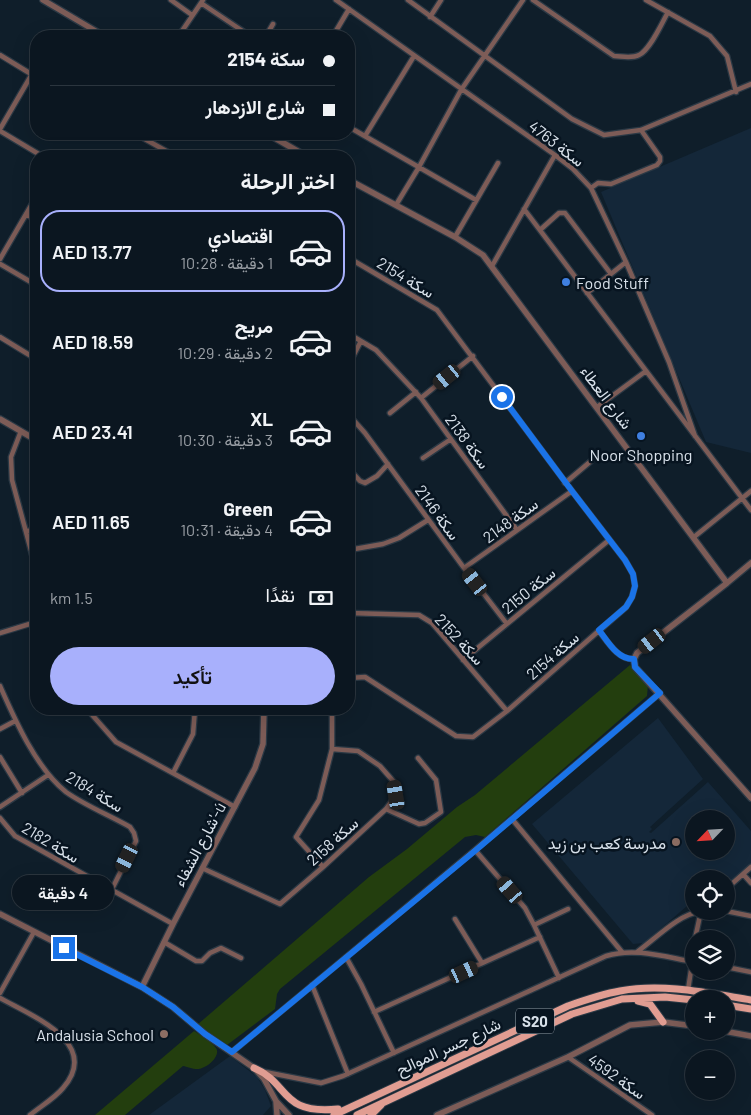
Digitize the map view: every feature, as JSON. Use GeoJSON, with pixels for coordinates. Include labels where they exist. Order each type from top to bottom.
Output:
{"type":"FeatureCollection","features":[{"type":"Feature","properties":{"kind":"main road","name":"شارع جسر الموالح"},"geometry":{"type":"LineString","coordinates":[[334,1115],[568,1006],[621,990],[665,988],[688,990]]}},
{"type":"Feature","properties":{"kind":"main road","name":"شارع جسر الموالح"},"geometry":{"type":"LineString","coordinates":[[356,1115],[572,1014],[622,999],[665,997],[685,999]]}},
{"type":"Feature","properties":{"kind":"main road","name":"شارع جسر الموالح"},"geometry":{"type":"LineString","coordinates":[[735,997],[751,1000]]}},
{"type":"Feature","properties":{"kind":"main road"},"geometry":{"type":"LineString","coordinates":[[622,999],[644,1001],[650,1004],[663,1022]]}},
{"type":"Feature","properties":{"kind":"main road"},"geometry":{"type":"LineString","coordinates":[[735,1006],[751,1009]]}},
{"type":"Feature","properties":{"kind":"main road"},"geometry":{"type":"LineString","coordinates":[[258,1069],[267,1076],[288,1105],[303,1114],[325,1113],[378,1094]]}},
{"type":"Feature","properties":{"kind":"main road"},"geometry":{"type":"LineString","coordinates":[[371,1115],[383,1103]]}},
{"type":"Feature","properties":{"kind":"street"},"geometry":{"type":"LineString","coordinates":[[43,0],[93,30]]}},
{"type":"Feature","properties":{"kind":"street"},"geometry":{"type":"LineString","coordinates":[[171,0],[192,15]]}},
{"type":"Feature","properties":{"kind":"street","name":"سكة 4763"},"geometry":{"type":"LineString","coordinates":[[336,0],[555,155],[573,169],[591,188],[626,262],[669,362],[695,436]]}},
{"type":"Feature","properties":{"kind":"street"},"geometry":{"type":"LineString","coordinates":[[336,30],[348,0]]}},
{"type":"Feature","properties":{"kind":"street"},"geometry":{"type":"LineString","coordinates":[[408,0],[572,119],[604,135],[641,130],[736,92],[751,84]]}},
{"type":"Feature","properties":{"kind":"street"},"geometry":{"type":"LineString","coordinates":[[430,17],[441,0]]}},
{"type":"Feature","properties":{"kind":"street"},"geometry":{"type":"LineString","coordinates":[[396,205],[419,168],[462,90],[523,0]]}},
{"type":"Feature","properties":{"kind":"street"},"geometry":{"type":"LineString","coordinates":[[533,0],[614,56],[629,57],[639,55],[648,47],[668,12]]}},
{"type":"Feature","properties":{"kind":"street"},"geometry":{"type":"LineString","coordinates":[[646,0],[710,36],[727,56],[736,92]]}},
{"type":"Feature","properties":{"kind":"street"},"geometry":{"type":"LineString","coordinates":[[183,30],[202,2],[242,30]]}},
{"type":"Feature","properties":{"kind":"street"},"geometry":{"type":"LineString","coordinates":[[270,30],[273,24]]}},
{"type":"Feature","properties":{"kind":"street"},"geometry":{"type":"LineString","coordinates":[[0,55],[30,73]]}},
{"type":"Feature","properties":{"kind":"street"},"geometry":{"type":"LineString","coordinates":[[365,136],[414,56]]}},
{"type":"Feature","properties":{"kind":"street"},"geometry":{"type":"LineString","coordinates":[[30,81],[0,130],[32,150]]}},
{"type":"Feature","properties":{"kind":"street"},"geometry":{"type":"LineString","coordinates":[[355,130],[476,200]]}},
{"type":"Feature","properties":{"kind":"street"},"geometry":{"type":"LineString","coordinates":[[591,188],[598,183],[611,184],[660,161],[660,157],[641,130]]}},
{"type":"Feature","properties":{"kind":"street"},"geometry":{"type":"LineString","coordinates":[[146,140],[163,150]]}},
{"type":"Feature","properties":{"kind":"street"},"geometry":{"type":"LineString","coordinates":[[281,140],[297,150]]}},
{"type":"Feature","properties":{"kind":"street"},"geometry":{"type":"LineString","coordinates":[[492,266],[555,155]]}},
{"type":"Feature","properties":{"kind":"street"},"geometry":{"type":"LineString","coordinates":[[455,237],[498,163]]}},
{"type":"Feature","properties":{"kind":"street","name":"شارع العطاء"},"geometry":{"type":"LineString","coordinates":[[355,183],[483,254],[727,582]]}},
{"type":"Feature","properties":{"kind":"street"},"geometry":{"type":"LineString","coordinates":[[0,259],[30,207]]}},
{"type":"Feature","properties":{"kind":"street"},"geometry":{"type":"LineString","coordinates":[[524,209],[751,510]]}},
{"type":"Feature","properties":{"kind":"street"},"geometry":{"type":"LineString","coordinates":[[540,230],[559,214],[565,213],[611,274]]}},
{"type":"Feature","properties":{"kind":"street"},"geometry":{"type":"LineString","coordinates":[[26,214],[30,216]]}},
{"type":"Feature","properties":{"kind":"street","name":"سكة 2154"},"geometry":{"type":"LineString","coordinates":[[355,262],[437,310],[625,560],[633,574],[635,586],[632,597],[626,607],[507,711],[472,737],[456,736],[364,677],[355,678]]}},
{"type":"Feature","properties":{"kind":"street"},"geometry":{"type":"LineString","coordinates":[[587,293],[626,262]]}},
{"type":"Feature","properties":{"kind":"street"},"geometry":{"type":"LineString","coordinates":[[0,264],[30,281]]}},
{"type":"Feature","properties":{"kind":"street"},"geometry":{"type":"LineString","coordinates":[[0,337],[30,355]]}},
{"type":"Feature","properties":{"kind":"street","name":"سكة 2138"},"geometry":{"type":"LineString","coordinates":[[355,338],[376,350],[416,392],[517,530]]}},
{"type":"Feature","properties":{"kind":"street"},"geometry":{"type":"LineString","coordinates":[[355,352],[361,341]]}},
{"type":"Feature","properties":{"kind":"street"},"geometry":{"type":"LineString","coordinates":[[421,398],[473,356]]}},
{"type":"Feature","properties":{"kind":"street"},"geometry":{"type":"LineString","coordinates":[[597,407],[646,371]]}},
{"type":"Feature","properties":{"kind":"street"},"geometry":{"type":"LineString","coordinates":[[390,413],[416,392]]}},
{"type":"Feature","properties":{"kind":"street"},"geometry":{"type":"LineString","coordinates":[[0,419],[30,436]]}},
{"type":"Feature","properties":{"kind":"street","name":"سكة 2146"},"geometry":{"type":"LineString","coordinates":[[355,422],[508,624]]}},
{"type":"Feature","properties":{"kind":"street"},"geometry":{"type":"LineString","coordinates":[[21,431],[11,457],[12,480],[30,544]]}},
{"type":"Feature","properties":{"kind":"street"},"geometry":{"type":"LineString","coordinates":[[423,458],[451,439]]}},
{"type":"Feature","properties":{"kind":"street"},"geometry":{"type":"LineString","coordinates":[[565,482],[591,461]]}},
{"type":"Feature","properties":{"kind":"street"},"geometry":{"type":"LineString","coordinates":[[355,475],[360,481],[365,483],[377,476],[388,464]]}},
{"type":"Feature","properties":{"kind":"street","name":"سكة 2148"},"geometry":{"type":"LineString","coordinates":[[464,568],[572,491]]}},
{"type":"Feature","properties":{"kind":"street"},"geometry":{"type":"LineString","coordinates":[[694,537],[751,491]]}},
{"type":"Feature","properties":{"kind":"street"},"geometry":{"type":"LineString","coordinates":[[355,549],[383,544],[399,538],[428,520]]}},
{"type":"Feature","properties":{"kind":"street","name":"سكة 2150"},"geometry":{"type":"LineString","coordinates":[[463,660],[610,540]]}},
{"type":"Feature","properties":{"kind":"street"},"geometry":{"type":"LineString","coordinates":[[750,796],[635,667],[634,659],[637,653],[751,563]]}},
{"type":"Feature","properties":{"kind":"street","name":"سكة 2152"},"geometry":{"type":"LineString","coordinates":[[355,613],[418,615],[432,623],[507,711]]}},
{"type":"Feature","properties":{"kind":"street"},"geometry":{"type":"LineString","coordinates":[[0,633],[30,624]]}},
{"type":"Feature","properties":{"kind":"street"},"geometry":{"type":"LineString","coordinates":[[599,630],[620,656],[628,660],[634,659]]}},
{"type":"Feature","properties":{"kind":"street","name":"سكة 2184"},"geometry":{"type":"LineString","coordinates":[[1,690],[15,720],[48,775],[68,793],[130,827],[134,833],[136,841],[111,891]]}},
{"type":"Feature","properties":{"kind":"street"},"geometry":{"type":"LineString","coordinates":[[232,1052],[476,850],[660,693]]}},
{"type":"Feature","properties":{"kind":"street"},"geometry":{"type":"LineString","coordinates":[[92,715],[116,742],[234,807]]}},
{"type":"Feature","properties":{"kind":"street"},"geometry":{"type":"LineString","coordinates":[[173,773],[193,734],[195,715]]}},
{"type":"Feature","properties":{"kind":"street","name":"شارع الشفاء'-ú"},"geometry":{"type":"LineString","coordinates":[[142,987],[172,924],[255,768],[263,744],[264,715]]}},
{"type":"Feature","properties":{"kind":"street"},"geometry":{"type":"LineString","coordinates":[[323,867],[296,837],[319,800],[332,749],[332,715]]}},
{"type":"Feature","properties":{"kind":"street"},"geometry":{"type":"LineString","coordinates":[[0,729],[15,720]]}},
{"type":"Feature","properties":{"kind":"street","name":"سكة 2158"},"geometry":{"type":"LineString","coordinates":[[202,868],[280,904],[386,810],[396,795],[394,782],[380,766],[358,751],[332,749]]}},
{"type":"Feature","properties":{"kind":"street"},"geometry":{"type":"LineString","coordinates":[[0,757],[22,792]]}},
{"type":"Feature","properties":{"kind":"street"},"geometry":{"type":"LineString","coordinates":[[386,810],[419,824],[425,823],[441,812],[436,780],[418,758]]}},
{"type":"Feature","properties":{"kind":"street"},"geometry":{"type":"LineString","coordinates":[[0,807],[48,775]]}},
{"type":"Feature","properties":{"kind":"street","name":"سكة 2182"},"geometry":{"type":"LineString","coordinates":[[0,818],[14,836],[172,924]]}},
{"type":"Feature","properties":{"kind":"street"},"geometry":{"type":"LineString","coordinates":[[512,819],[622,952]]}},
{"type":"Feature","properties":{"kind":"street"},"geometry":{"type":"LineString","coordinates":[[476,850],[521,903],[534,925],[559,978]]}},
{"type":"Feature","properties":{"kind":"street"},"geometry":{"type":"LineString","coordinates":[[735,882],[751,867]]}},
{"type":"Feature","properties":{"kind":"street"},"geometry":{"type":"LineString","coordinates":[[744,874],[751,883]]}},
{"type":"Feature","properties":{"kind":"street"},"geometry":{"type":"LineString","coordinates":[[534,925],[568,909]]}},
{"type":"Feature","properties":{"kind":"street"},"geometry":{"type":"LineString","coordinates":[[735,913],[751,916]]}},
{"type":"Feature","properties":{"kind":"street"},"geometry":{"type":"LineString","coordinates":[[0,914],[142,987],[173,1007],[205,1034],[258,1069],[321,1083],[348,1074],[606,956],[622,952],[637,952],[685,961]]}},
{"type":"Feature","properties":{"kind":"street"},"geometry":{"type":"LineString","coordinates":[[637,952],[685,917]]}},
{"type":"Feature","properties":{"kind":"street"},"geometry":{"type":"LineString","coordinates":[[455,919],[482,963]]}},
{"type":"Feature","properties":{"kind":"street"},"geometry":{"type":"LineString","coordinates":[[0,993],[34,932]]}},
{"type":"Feature","properties":{"kind":"street"},"geometry":{"type":"LineString","coordinates":[[374,1012],[540,937]]}},
{"type":"Feature","properties":{"kind":"street"},"geometry":{"type":"LineString","coordinates":[[164,942],[196,961],[202,961],[210,953],[221,948],[241,958]]}},
{"type":"Feature","properties":{"kind":"street"},"geometry":{"type":"LineString","coordinates":[[346,956],[394,1053]]}},
{"type":"Feature","properties":{"kind":"street"},"geometry":{"type":"LineString","coordinates":[[735,969],[751,972]]}},
{"type":"Feature","properties":{"kind":"street"},"geometry":{"type":"LineString","coordinates":[[688,990],[690,980]]}},
{"type":"Feature","properties":{"kind":"street"},"geometry":{"type":"LineString","coordinates":[[312,984],[348,1074]]}},
{"type":"Feature","properties":{"kind":"street"},"geometry":{"type":"LineString","coordinates":[[0,998],[52,1027],[68,1042],[76,1058],[73,1074],[63,1089],[30,1115]]}},
{"type":"Feature","properties":{"kind":"street"},"geometry":{"type":"LineString","coordinates":[[437,1115],[568,1057],[630,1025],[663,1022],[685,1025]]}},
{"type":"Feature","properties":{"kind":"street"},"geometry":{"type":"LineString","coordinates":[[735,1033],[751,1036]]}},
{"type":"Feature","properties":{"kind":"street","name":"سكة 4592"},"geometry":{"type":"LineString","coordinates":[[568,1057],[652,1115]]}},
{"type":"Feature","properties":{"kind":"street"},"geometry":{"type":"LineString","coordinates":[[258,1069],[276,1101],[289,1115]]}},
{"type":"Feature","properties":{"kind":"street"},"geometry":{"type":"LineString","coordinates":[[276,1101],[277,1115]]}},
{"type":"Feature","properties":{"kind":"shaded area"},"geometry":{"type":"Polygon","coordinates":[[[751,128],[751,453],[706,442],[601,192],[751,128]]]}},
{"type":"Feature","properties":{"kind":"shaded area"},"geometry":{"type":"Polygon","coordinates":[[[658,718],[703,779],[650,827],[652,829],[649,832],[651,833],[708,782],[733,810],[685,810],[685,860],[735,860],[735,813],[751,831],[751,867],[735,880],[735,870],[685,870],[685,908],[644,943],[633,944],[532,824],[658,718]]]}},
{"type":"Feature","properties":{"kind":"shaded area"},"geometry":{"type":"Polygon","coordinates":[[[230,1056],[257,1077],[265,1090],[271,1106],[263,1115],[149,1115],[230,1056]]]}},
{"type":"Feature","properties":{"kind":"green space"},"geometry":{"type":"Polygon","coordinates":[[[630,665],[648,685],[647,696],[485,837],[476,835],[465,837],[280,989],[277,994],[275,1009],[227,1045],[197,1025],[369,877],[407,849],[457,807],[475,795],[630,665]]]}},
{"type":"Feature","properties":{"kind":"green space"},"geometry":{"type":"Polygon","coordinates":[[[194,1031],[216,1048],[216,1057],[211,1063],[200,1069],[183,1066],[125,1115],[95,1115],[194,1031]]]}},
{"type":"Feature","properties":{"kind":"place","name":"Food Stuff"},"geometry":{"type":"Point","coordinates":[566,282]}},
{"type":"Feature","properties":{"kind":"place","name":"Noor Shopping"},"geometry":{"type":"Point","coordinates":[641,436]}},
{"type":"Feature","properties":{"kind":"place","name":"مدرسة كعب بن زيد"},"geometry":{"type":"Point","coordinates":[676,842]}},
{"type":"Feature","properties":{"kind":"place","name":"Andalusia School"},"geometry":{"type":"Point","coordinates":[164,1034]}},
{"type":"Feature","properties":{"kind":"route"},"geometry":{"type":"LineString","coordinates":[[64,948],[142,987],[173,1007],[205,1034],[232,1052],[476,850],[660,693],[635,667],[634,659],[628,660],[620,656],[599,630],[626,607],[632,597],[635,586],[633,574],[625,560],[502,397]]}}]}
